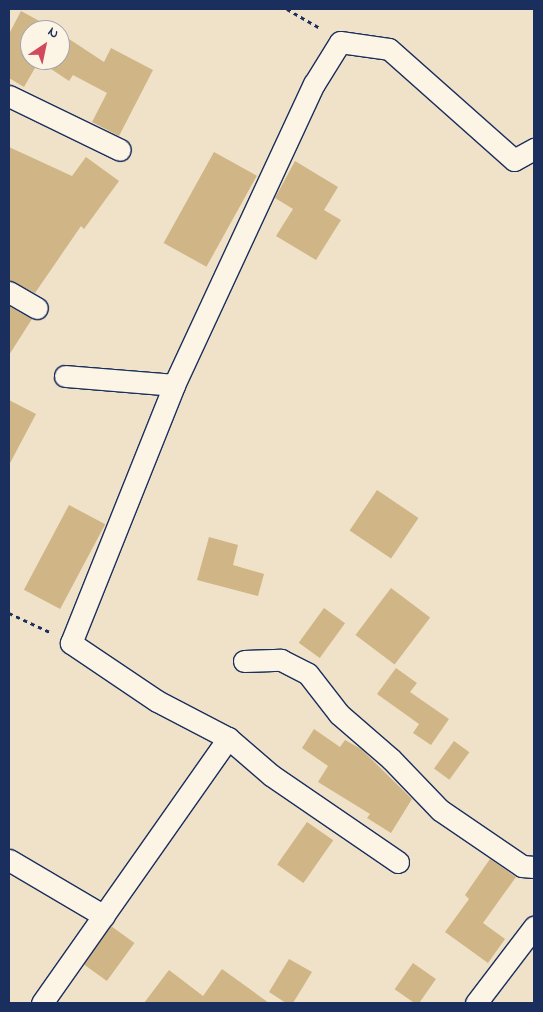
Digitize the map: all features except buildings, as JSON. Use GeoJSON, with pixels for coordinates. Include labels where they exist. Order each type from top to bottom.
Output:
{"type":"FeatureCollection","features":[{"type":"Feature","properties":{"kind":"street"},"geometry":{"type":"LineString","coordinates":[[398,862],[271,775],[228,738],[157,701],[71,643],[174,385],[314,84],[340,42],[388,50],[514,160],[534,149]]}},
{"type":"Feature","properties":{"kind":"street"},"geometry":{"type":"LineString","coordinates":[[9,96],[120,150]]}},
{"type":"Feature","properties":{"kind":"street"},"geometry":{"type":"LineString","coordinates":[[9,292],[37,308]]}},
{"type":"Feature","properties":{"kind":"street"},"geometry":{"type":"LineString","coordinates":[[65,376],[174,385]]}},
{"type":"Feature","properties":{"kind":"street"},"geometry":{"type":"LineString","coordinates":[[244,661],[281,660],[308,674],[339,714],[392,759],[440,810],[522,866],[534,867]]}},
{"type":"Feature","properties":{"kind":"street"},"geometry":{"type":"LineString","coordinates":[[42,1003],[228,738]]}},
{"type":"Feature","properties":{"kind":"street"},"geometry":{"type":"LineString","coordinates":[[9,860],[104,916]]}},
{"type":"Feature","properties":{"kind":"street"},"geometry":{"type":"LineString","coordinates":[[476,1003],[534,927]]}},
{"type":"Feature","properties":{"kind":"path"},"geometry":{"type":"LineString","coordinates":[[287,9],[340,42]]}},
{"type":"Feature","properties":{"kind":"path"},"geometry":{"type":"LineString","coordinates":[[9,613],[71,643]]}}]}
